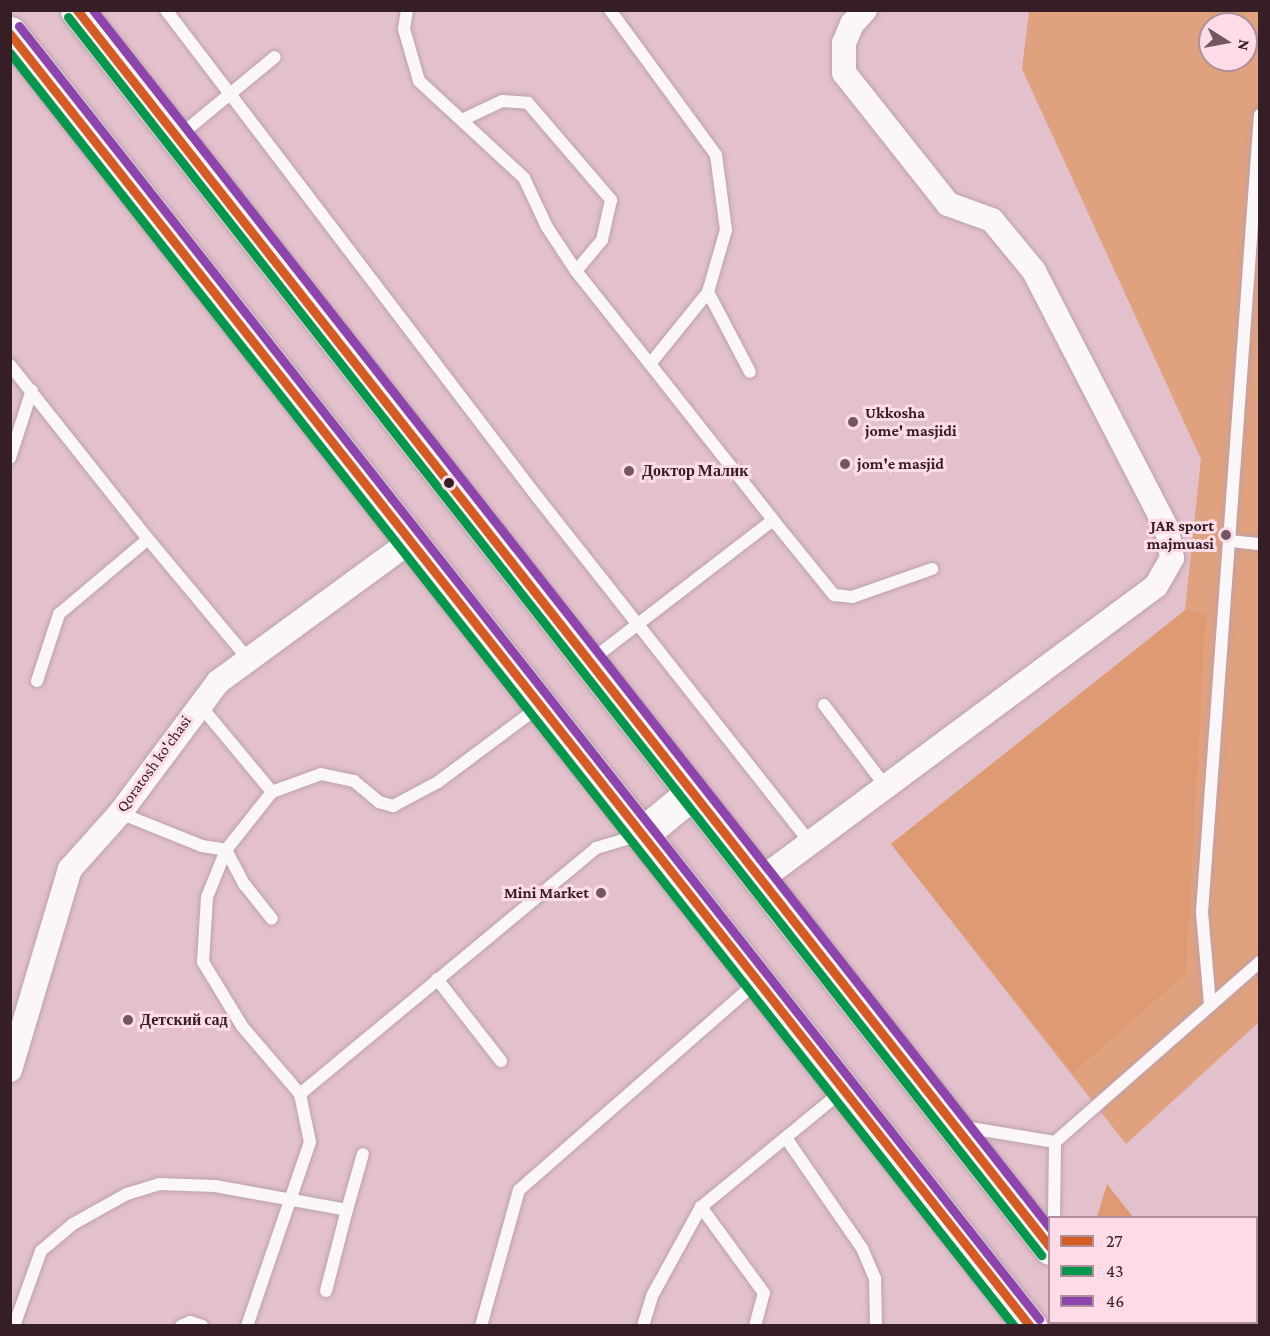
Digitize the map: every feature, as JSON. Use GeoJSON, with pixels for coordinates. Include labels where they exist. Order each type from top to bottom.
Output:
{"type":"FeatureCollection","features":[{"type":"Feature","properties":{"kind":"main road"},"geometry":{"type":"LineString","coordinates":[[77,10],[1048,1245]]}},
{"type":"Feature","properties":{"kind":"main road"},"geometry":{"type":"LineString","coordinates":[[10,33],[1030,1326]]}},
{"type":"Feature","properties":{"kind":"main road"},"geometry":{"type":"LineString","coordinates":[[642,834],[692,793]]}},
{"type":"Feature","properties":{"kind":"street"},"geometry":{"type":"LineString","coordinates":[[760,880],[1156,586],[1172,558],[1167,529],[1035,271],[992,220],[948,204],[844,73],[844,42],[852,24],[865,10]]}},
{"type":"Feature","properties":{"kind":"street","name":"Qoratosh ko'chasi"},"geometry":{"type":"LineString","coordinates":[[10,1070],[70,869],[120,813],[199,704],[218,682],[411,541]]}},
{"type":"Feature","properties":{"kind":"lane"},"geometry":{"type":"LineString","coordinates":[[166,10],[810,843]]}},
{"type":"Feature","properties":{"kind":"lane"},"geometry":{"type":"LineString","coordinates":[[407,10],[404,29],[419,81],[524,178],[547,227],[576,271],[834,595],[852,597],[932,570]]}},
{"type":"Feature","properties":{"kind":"lane"},"geometry":{"type":"LineString","coordinates":[[610,11],[716,155],[726,230],[708,292],[650,364]]}},
{"type":"Feature","properties":{"kind":"lane"},"geometry":{"type":"LineString","coordinates":[[177,138],[275,57]]}},
{"type":"Feature","properties":{"kind":"lane"},"geometry":{"type":"LineString","coordinates":[[462,120],[502,101],[528,103],[611,200],[603,240],[576,271]]}},
{"type":"Feature","properties":{"kind":"lane"},"geometry":{"type":"LineString","coordinates":[[1210,1004],[1202,912],[1260,115]]}},
{"type":"Feature","properties":{"kind":"lane"},"geometry":{"type":"LineString","coordinates":[[708,292],[750,372]]}},
{"type":"Feature","properties":{"kind":"lane"},"geometry":{"type":"LineString","coordinates":[[10,365],[148,540],[248,659]]}},
{"type":"Feature","properties":{"kind":"lane"},"geometry":{"type":"LineString","coordinates":[[10,458],[32,390]]}},
{"type":"Feature","properties":{"kind":"lane"},"geometry":{"type":"LineString","coordinates":[[589,662],[773,520]]}},
{"type":"Feature","properties":{"kind":"lane"},"geometry":{"type":"LineString","coordinates":[[37,681],[59,614],[148,540]]}},
{"type":"Feature","properties":{"kind":"lane"},"geometry":{"type":"LineString","coordinates":[[1230,541],[1260,544]]}},
{"type":"Feature","properties":{"kind":"lane"},"geometry":{"type":"LineString","coordinates":[[199,704],[272,792]]}},
{"type":"Feature","properties":{"kind":"lane"},"geometry":{"type":"LineString","coordinates":[[824,705],[886,787]]}},
{"type":"Feature","properties":{"kind":"lane"},"geometry":{"type":"LineString","coordinates":[[247,1326],[310,1142],[300,1094],[242,1026],[203,962],[207,897],[226,850],[272,792],[321,774],[354,781],[379,802],[393,806],[438,782],[541,706]]}},
{"type":"Feature","properties":{"kind":"lane"},"geometry":{"type":"LineString","coordinates":[[120,813],[202,846],[226,850]]}},
{"type":"Feature","properties":{"kind":"lane"},"geometry":{"type":"LineString","coordinates":[[300,1094],[596,848],[642,834]]}},
{"type":"Feature","properties":{"kind":"lane"},"geometry":{"type":"LineString","coordinates":[[226,850],[245,885],[272,919]]}},
{"type":"Feature","properties":{"kind":"lane"},"geometry":{"type":"LineString","coordinates":[[1054,1216],[1055,1142],[1260,962]]}},
{"type":"Feature","properties":{"kind":"lane"},"geometry":{"type":"LineString","coordinates":[[437,979],[501,1061]]}},
{"type":"Feature","properties":{"kind":"lane"},"geometry":{"type":"LineString","coordinates":[[481,1326],[519,1190],[758,981]]}},
{"type":"Feature","properties":{"kind":"lane"},"geometry":{"type":"LineString","coordinates":[[643,1326],[652,1296],[701,1207],[844,1090]]}},
{"type":"Feature","properties":{"kind":"lane"},"geometry":{"type":"LineString","coordinates":[[953,1126],[1055,1142]]}},
{"type":"Feature","properties":{"kind":"lane"},"geometry":{"type":"LineString","coordinates":[[786,1138],[862,1248],[874,1278],[876,1326]]}},
{"type":"Feature","properties":{"kind":"lane"},"geometry":{"type":"LineString","coordinates":[[326,1291],[363,1154]]}},
{"type":"Feature","properties":{"kind":"lane"},"geometry":{"type":"LineString","coordinates":[[14,1326],[41,1251],[73,1224],[127,1194],[159,1184],[215,1186],[347,1210]]}},
{"type":"Feature","properties":{"kind":"lane"},"geometry":{"type":"LineString","coordinates":[[701,1207],[764,1293],[755,1326]]}},
{"type":"Feature","properties":{"kind":"lane"},"geometry":{"type":"LineString","coordinates":[[181,1326],[190,1322],[202,1326]]}},
{"type":"Feature","properties":{"kind":"shaded area","name":"JAR sport majmuasi"},"geometry":{"type":"Polygon","coordinates":[[[1029,11],[1259,11],[1259,1022],[1126,1144],[891,844],[1185,610],[1201,459],[1022,69],[1029,11]]]}},
{"type":"Feature","properties":{"kind":"shaded area"},"geometry":{"type":"Polygon","coordinates":[[[1185,611],[1206,613],[1186,973],[1073,1073],[891,844],[1185,611]]]}},
{"type":"Feature","properties":{"kind":"shaded area"},"geometry":{"type":"Polygon","coordinates":[[[1107,1184],[1132,1216],[1097,1216],[1107,1184]]]}},
{"type":"Feature","properties":{"kind":"transit line","name":"27"},"geometry":{"type":"LineString","coordinates":[[77,10],[1048,1244]]}},
{"type":"Feature","properties":{"kind":"transit line","name":"46"},"geometry":{"type":"LineString","coordinates":[[93,10],[1048,1225]]}},
{"type":"Feature","properties":{"kind":"transit line","name":"43"},"geometry":{"type":"LineString","coordinates":[[68,17],[1041,1255]]}},
{"type":"Feature","properties":{"kind":"transit line","name":"46"},"geometry":{"type":"LineString","coordinates":[[19,26],[1039,1319]]}},
{"type":"Feature","properties":{"kind":"transit line","name":"27"},"geometry":{"type":"LineString","coordinates":[[10,34],[1030,1326]]}},
{"type":"Feature","properties":{"kind":"transit line","name":"43"},"geometry":{"type":"LineString","coordinates":[[10,53],[1014,1326]]}},
{"type":"Feature","properties":{"kind":"place","name":"Ukkosha jome' masjidi"},"geometry":{"type":"Point","coordinates":[853,422]}},
{"type":"Feature","properties":{"kind":"place","name":"jom'e masjid"},"geometry":{"type":"Point","coordinates":[845,464]}},
{"type":"Feature","properties":{"kind":"place","name":"Доктор Малик"},"geometry":{"type":"Point","coordinates":[629,471]}},
{"type":"Feature","properties":{"kind":"place","name":"JAR sport majmuasi"},"geometry":{"type":"Point","coordinates":[1226,535]}},
{"type":"Feature","properties":{"kind":"place","name":"Mini Market"},"geometry":{"type":"Point","coordinates":[601,893]}},
{"type":"Feature","properties":{"kind":"place","name":"Детский сад"},"geometry":{"type":"Point","coordinates":[128,1020]}}]}
